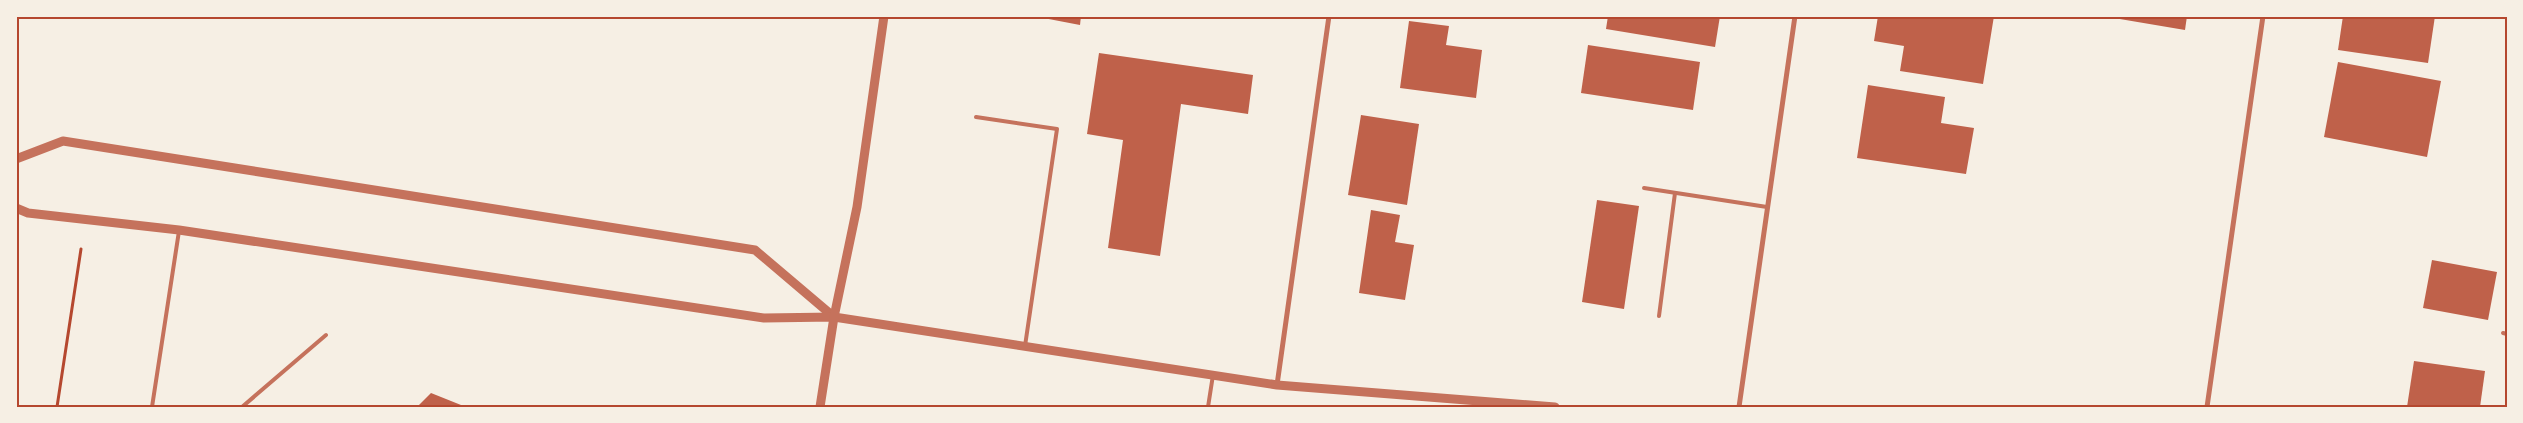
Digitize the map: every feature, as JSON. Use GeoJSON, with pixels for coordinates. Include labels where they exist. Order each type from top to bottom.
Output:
{"type":"FeatureCollection","features":[{"type":"Feature","properties":{"kind":"street"},"geometry":{"type":"LineString","coordinates":[[820,407],[834,317],[857,206],[884,16]]}},
{"type":"Feature","properties":{"kind":"street"},"geometry":{"type":"LineString","coordinates":[[1278,385],[1329,16]]}},
{"type":"Feature","properties":{"kind":"street"},"geometry":{"type":"LineString","coordinates":[[1739,407],[1795,16]]}},
{"type":"Feature","properties":{"kind":"street"},"geometry":{"type":"LineString","coordinates":[[2207,407],[2263,16]]}},
{"type":"Feature","properties":{"kind":"street"},"geometry":{"type":"LineString","coordinates":[[16,159],[63,141],[755,250],[834,317]]}},
{"type":"Feature","properties":{"kind":"street"},"geometry":{"type":"LineString","coordinates":[[16,208],[28,213],[179,230],[764,318],[834,317],[1278,385],[1555,407]]}},
{"type":"Feature","properties":{"kind":"lane"},"geometry":{"type":"LineString","coordinates":[[976,117],[1057,129],[1025,346]]}},
{"type":"Feature","properties":{"kind":"lane"},"geometry":{"type":"LineString","coordinates":[[1644,188],[1767,207]]}},
{"type":"Feature","properties":{"kind":"lane"},"geometry":{"type":"LineString","coordinates":[[1659,316],[1675,192]]}},
{"type":"Feature","properties":{"kind":"lane"},"geometry":{"type":"LineString","coordinates":[[152,407],[179,230]]}},
{"type":"Feature","properties":{"kind":"lane"},"geometry":{"type":"LineString","coordinates":[[242,407],[326,335]]}},
{"type":"Feature","properties":{"kind":"lane"},"geometry":{"type":"LineString","coordinates":[[1208,407],[1213,375]]}},
{"type":"Feature","properties":{"kind":"path"},"geometry":{"type":"LineString","coordinates":[[57,407],[81,249]]}},
{"type":"Feature","properties":{"kind":"building"},"geometry":{"type":"Polygon","coordinates":[[[1033,16],[1081,16],[1080,25],[1033,16]]]}},
{"type":"Feature","properties":{"kind":"building"},"geometry":{"type":"Polygon","coordinates":[[[1608,16],[1720,16],[1715,47],[1606,29],[1608,16]]]}},
{"type":"Feature","properties":{"kind":"building"},"geometry":{"type":"Polygon","coordinates":[[[1878,16],[1994,16],[1983,84],[1900,71],[1904,46],[1874,41],[1878,16]]]}},
{"type":"Feature","properties":{"kind":"building"},"geometry":{"type":"Polygon","coordinates":[[[2102,16],[2187,16],[2185,30],[2102,16]]]}},
{"type":"Feature","properties":{"kind":"building"},"geometry":{"type":"Polygon","coordinates":[[[2343,16],[2435,16],[2428,63],[2338,50],[2343,16]]]}},
{"type":"Feature","properties":{"kind":"building"},"geometry":{"type":"Polygon","coordinates":[[[1409,21],[1449,26],[1446,45],[1482,50],[1476,98],[1400,88],[1409,21]]]}},
{"type":"Feature","properties":{"kind":"building"},"geometry":{"type":"Polygon","coordinates":[[[1588,45],[1700,62],[1693,110],[1581,93],[1588,45]]]}},
{"type":"Feature","properties":{"kind":"building"},"geometry":{"type":"Polygon","coordinates":[[[1099,53],[1253,75],[1248,114],[1181,104],[1160,256],[1108,248],[1123,140],[1087,134],[1099,53]]]}},
{"type":"Feature","properties":{"kind":"building"},"geometry":{"type":"Polygon","coordinates":[[[2338,62],[2441,81],[2427,157],[2324,137],[2338,62]]]}},
{"type":"Feature","properties":{"kind":"building"},"geometry":{"type":"Polygon","coordinates":[[[1868,85],[1945,97],[1941,123],[1974,128],[1966,174],[1857,158],[1868,85]]]}},
{"type":"Feature","properties":{"kind":"building"},"geometry":{"type":"Polygon","coordinates":[[[1361,115],[1419,124],[1407,205],[1348,195],[1361,115]]]}},
{"type":"Feature","properties":{"kind":"building"},"geometry":{"type":"Polygon","coordinates":[[[1597,200],[1639,206],[1624,309],[1582,302],[1597,200]]]}},
{"type":"Feature","properties":{"kind":"building"},"geometry":{"type":"Polygon","coordinates":[[[1371,210],[1400,215],[1395,242],[1414,245],[1405,300],[1359,293],[1371,210]]]}},
{"type":"Feature","properties":{"kind":"building"},"geometry":{"type":"Polygon","coordinates":[[[2432,260],[2497,272],[2488,320],[2423,308],[2432,260]]]}},
{"type":"Feature","properties":{"kind":"building"},"geometry":{"type":"Polygon","coordinates":[[[2414,361],[2485,371],[2480,407],[2407,407],[2414,361]]]}},
{"type":"Feature","properties":{"kind":"building"},"geometry":{"type":"Polygon","coordinates":[[[431,393],[466,407],[417,407],[431,393]]]}}]}
